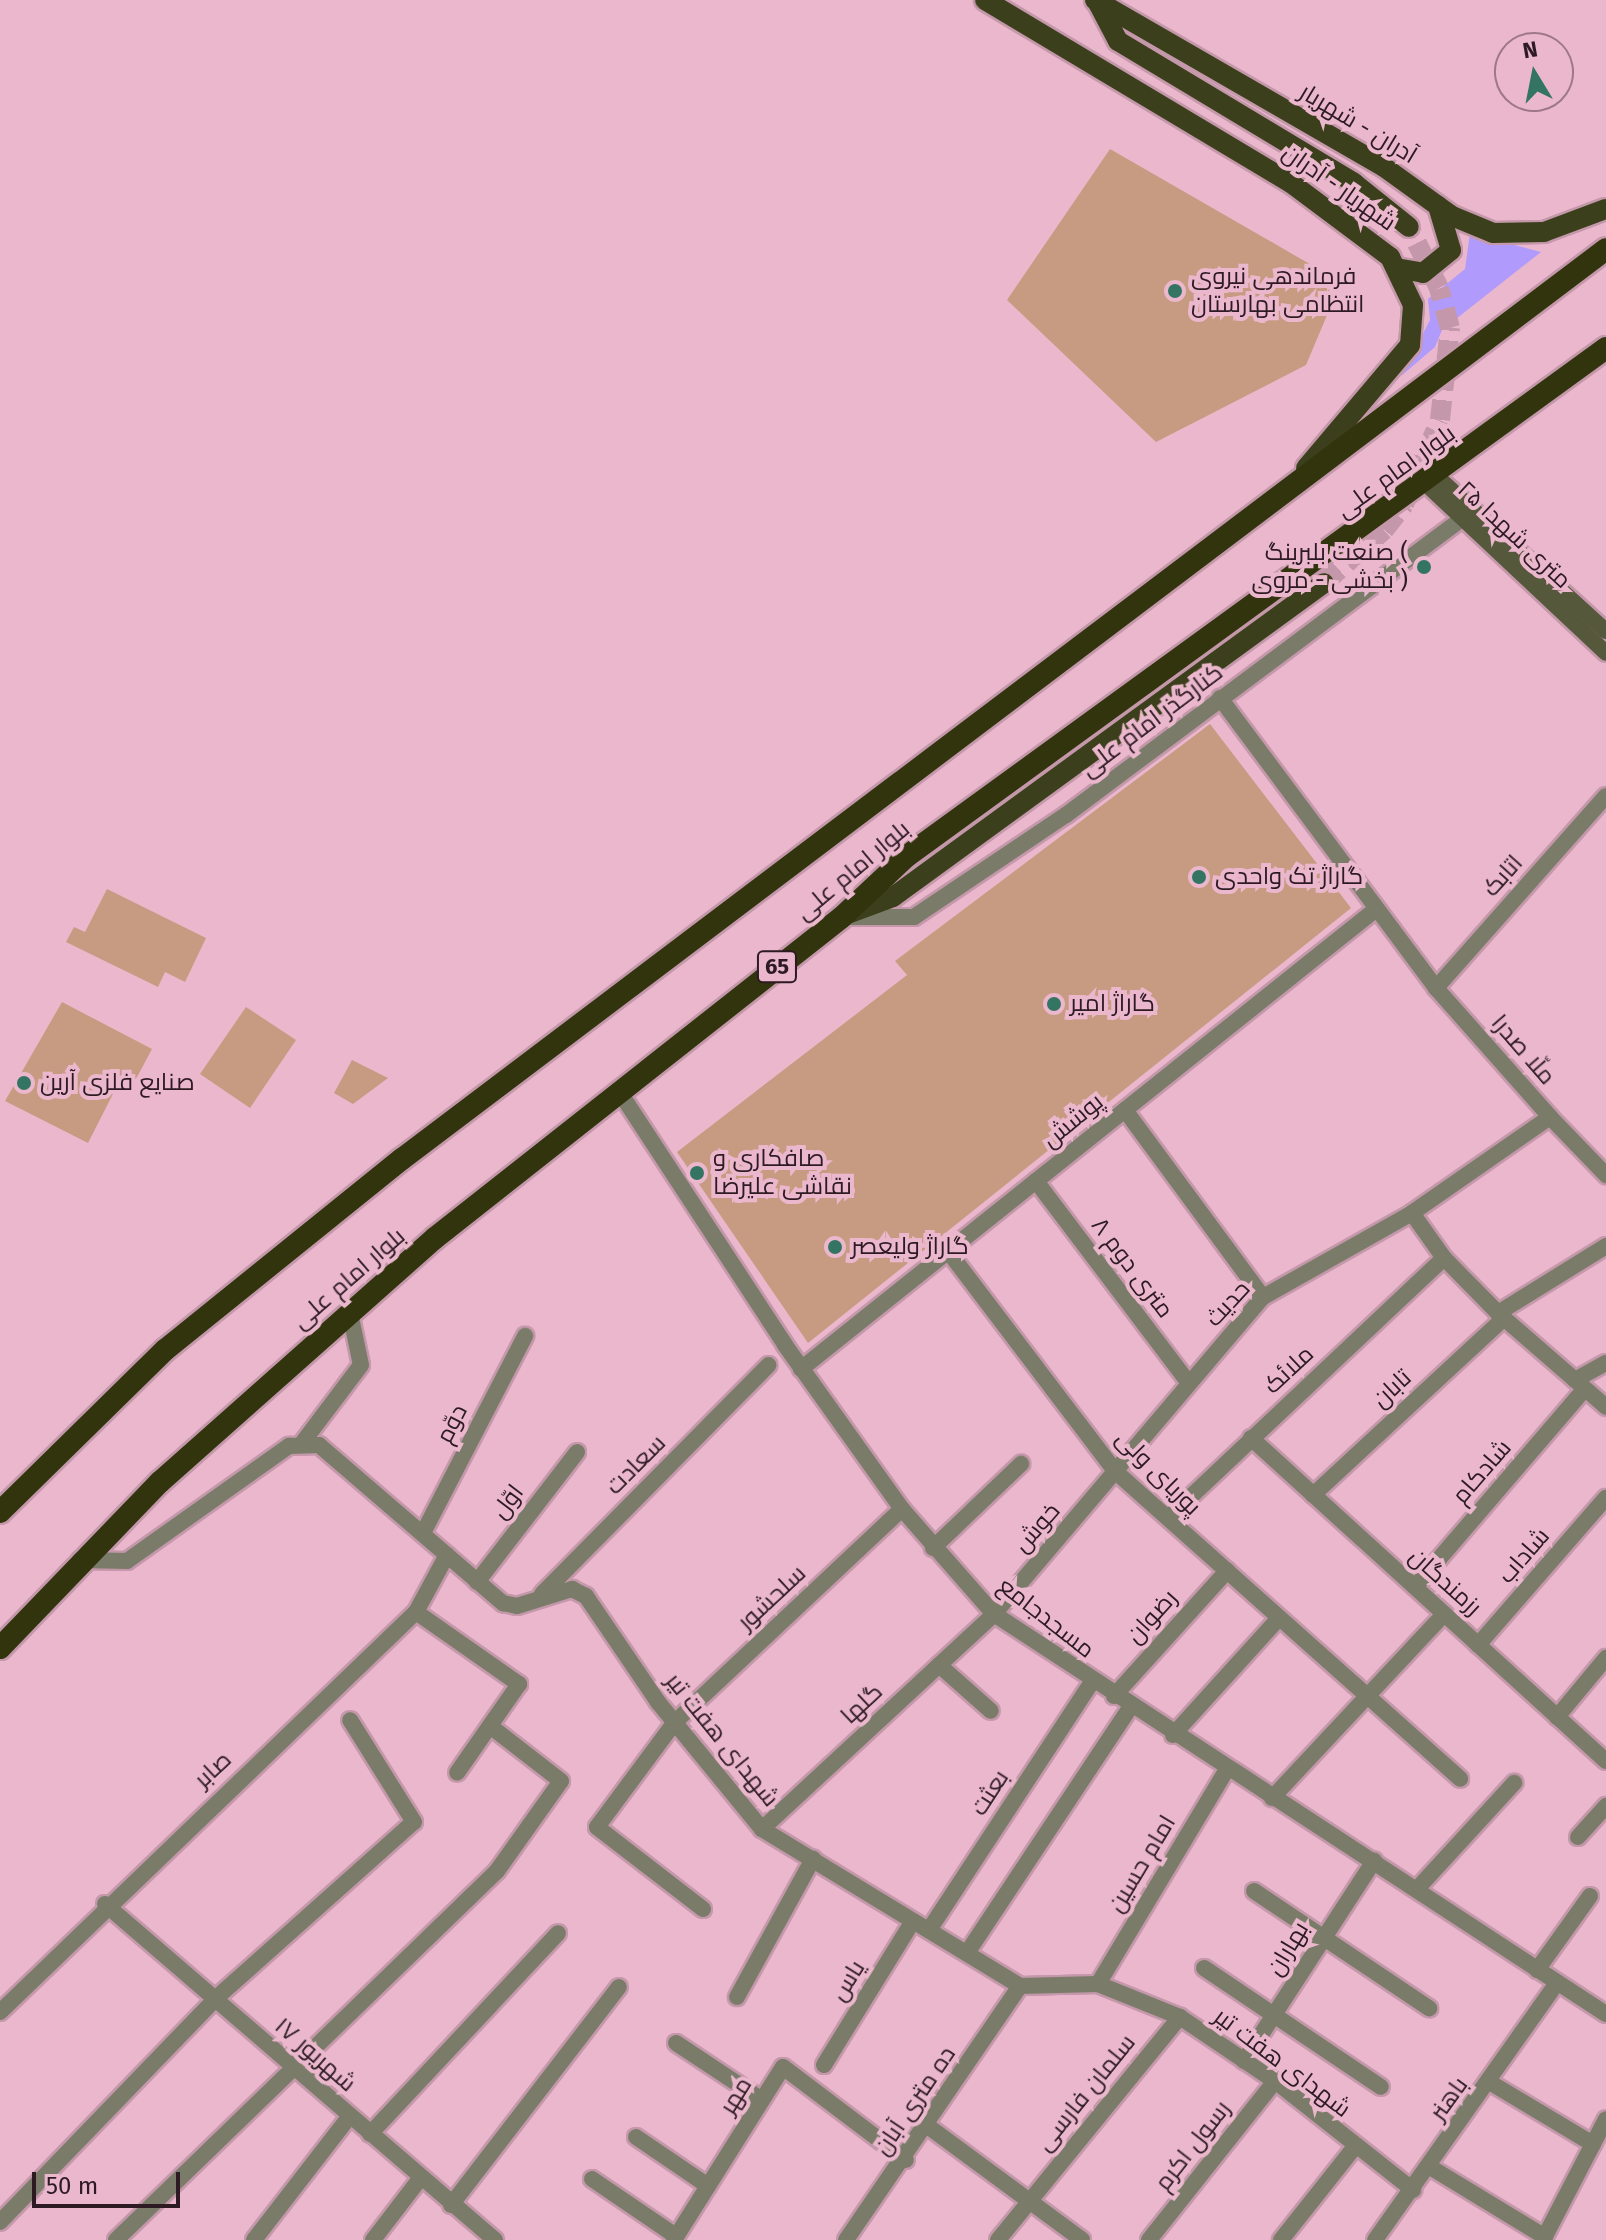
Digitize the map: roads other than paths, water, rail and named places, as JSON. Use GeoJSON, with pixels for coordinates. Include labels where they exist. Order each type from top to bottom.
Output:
{"type":"FeatureCollection","features":[{"type":"Feature","properties":{"kind":"highway","name":"بلوار امام علی"},"geometry":{"type":"LineString","coordinates":[[0,1512],[165,1350],[402,1159],[1263,513],[1563,279],[1606,249]]}},
{"type":"Feature","properties":{"kind":"highway","name":"بلوار امام علی"},"geometry":{"type":"LineString","coordinates":[[0,1648],[80,1560],[350,1313],[619,1091],[842,917],[907,856],[1430,479],[1606,348]]}},
{"type":"Feature","properties":{"kind":"main road","name":"شهریار - آدران"},"geometry":{"type":"LineString","coordinates":[[985,0],[1291,183],[1357,230],[1396,268],[1413,305],[1410,345],[1354,417],[1263,513]]}},
{"type":"Feature","properties":{"kind":"main road"},"geometry":{"type":"LineString","coordinates":[[1096,1],[1118,41],[1354,183],[1409,227]]}},
{"type":"Feature","properties":{"kind":"main road","name":"آدران - شهریار"},"geometry":{"type":"LineString","coordinates":[[1096,1],[1384,167],[1438,206],[1493,233],[1544,232],[1606,209]]}},
{"type":"Feature","properties":{"kind":"main road"},"geometry":{"type":"LineString","coordinates":[[1396,268],[1423,273],[1451,250],[1438,206]]}},
{"type":"Feature","properties":{"kind":"main road","name":"۲۵ متری شهدا"},"geometry":{"type":"LineString","coordinates":[[1430,479],[1606,653]]}},
{"type":"Feature","properties":{"kind":"main road","name":"۲۵ متری شهدا"},"geometry":{"type":"LineString","coordinates":[[1465,516],[1606,631]]}},
{"type":"Feature","properties":{"kind":"main road"},"geometry":{"type":"LineString","coordinates":[[842,917],[893,897],[1324,583]]}},
{"type":"Feature","properties":{"kind":"street","name":"کنارگذر امام علی"},"geometry":{"type":"LineString","coordinates":[[842,917],[914,917],[1066,815],[1465,516]]}},
{"type":"Feature","properties":{"kind":"street","name":"ملّا صدرا"},"geometry":{"type":"LineString","coordinates":[[1220,698],[1436,988],[1550,1117],[1412,1213]]}},
{"type":"Feature","properties":{"kind":"street","name":"اتابک"},"geometry":{"type":"LineString","coordinates":[[1436,988],[1606,796]]}},
{"type":"Feature","properties":{"kind":"street","name":"پوشش"},"geometry":{"type":"LineString","coordinates":[[801,1369],[1375,910]]}},
{"type":"Feature","properties":{"kind":"street","name":"مسجدجامع"},"geometry":{"type":"LineString","coordinates":[[619,1091],[801,1369],[902,1509],[994,1614],[1091,1683],[1374,1861],[1606,2014]]}},
{"type":"Feature","properties":{"kind":"street"},"geometry":{"type":"LineString","coordinates":[[1125,1110],[1263,1297]]}},
{"type":"Feature","properties":{"kind":"street"},"geometry":{"type":"LineString","coordinates":[[1550,1117],[1606,1175]]}},
{"type":"Feature","properties":{"kind":"street","name":"۸ متری دوم"},"geometry":{"type":"LineString","coordinates":[[1036,1181],[1189,1383]]}},
{"type":"Feature","properties":{"kind":"street"},"geometry":{"type":"LineString","coordinates":[[1412,1213],[1444,1258],[1501,1316],[1606,1407]]}},
{"type":"Feature","properties":{"kind":"street","name":"حدیث"},"geometry":{"type":"LineString","coordinates":[[1116,1472],[1263,1297],[1412,1213]]}},
{"type":"Feature","properties":{"kind":"street","name":"تابان"},"geometry":{"type":"LineString","coordinates":[[1313,1495],[1501,1316],[1606,1246]]}},
{"type":"Feature","properties":{"kind":"street","name":"پوریای ولی"},"geometry":{"type":"LineString","coordinates":[[948,1251],[1116,1472],[1460,1779]]}},
{"type":"Feature","properties":{"kind":"street","name":"ملائک"},"geometry":{"type":"LineString","coordinates":[[1168,1518],[1444,1258]]}},
{"type":"Feature","properties":{"kind":"street"},"geometry":{"type":"LineString","coordinates":[[80,1560],[127,1561],[289,1446],[303,1442],[361,1365],[350,1313]]}},
{"type":"Feature","properties":{"kind":"street","name":"دوّم"},"geometry":{"type":"LineString","coordinates":[[423,1533],[525,1336]]}},
{"type":"Feature","properties":{"kind":"street"},"geometry":{"type":"LineString","coordinates":[[1580,1385],[1606,1363]]}},
{"type":"Feature","properties":{"kind":"street","name":"سعادت"},"geometry":{"type":"LineString","coordinates":[[538,1598],[769,1365]]}},
{"type":"Feature","properties":{"kind":"street","name":"شادکام"},"geometry":{"type":"LineString","coordinates":[[1415,1587],[1580,1385]]}},
{"type":"Feature","properties":{"kind":"street","name":"رزمندگان"},"geometry":{"type":"LineString","coordinates":[[1251,1438],[1606,1761]]}},
{"type":"Feature","properties":{"kind":"street","name":"شهدای هفت تیر"},"geometry":{"type":"LineString","coordinates":[[303,1442],[319,1445],[503,1603],[572,1589],[586,1596],[675,1722],[762,1829],[1020,1986],[1098,1984],[1180,2017],[1275,2081],[1354,2148],[1413,2190]]}},
{"type":"Feature","properties":{"kind":"street","name":"اوّل"},"geometry":{"type":"LineString","coordinates":[[477,1582],[577,1452]]}},
{"type":"Feature","properties":{"kind":"street"},"geometry":{"type":"LineString","coordinates":[[933,1548],[1021,1464]]}},
{"type":"Feature","properties":{"kind":"street","name":"خوش"},"geometry":{"type":"LineString","coordinates":[[994,1614],[1116,1472]]}},
{"type":"Feature","properties":{"kind":"street","name":"شاداب"},"geometry":{"type":"LineString","coordinates":[[1478,1645],[1606,1498]]}},
{"type":"Feature","properties":{"kind":"street","name":"سلحشور"},"geometry":{"type":"LineString","coordinates":[[703,1909],[597,1827],[675,1722],[902,1509]]}},
{"type":"Feature","properties":{"kind":"street","name":"صابر"},"geometry":{"type":"LineString","coordinates":[[0,2012],[105,1904],[416,1612],[447,1555]]}},
{"type":"Feature","properties":{"kind":"street","name":"رضوان"},"geometry":{"type":"LineString","coordinates":[[1114,1696],[1227,1571]]}},
{"type":"Feature","properties":{"kind":"street"},"geometry":{"type":"LineString","coordinates":[[416,1612],[519,1684],[457,1773]]}},
{"type":"Feature","properties":{"kind":"street","name":"گلها"},"geometry":{"type":"LineString","coordinates":[[762,1829],[994,1614]]}},
{"type":"Feature","properties":{"kind":"street"},"geometry":{"type":"LineString","coordinates":[[1272,1798],[1444,1614]]}},
{"type":"Feature","properties":{"kind":"street"},"geometry":{"type":"LineString","coordinates":[[1173,1735],[1279,1618]]}},
{"type":"Feature","properties":{"kind":"street"},"geometry":{"type":"LineString","coordinates":[[1557,1717],[1606,1658]]}},
{"type":"Feature","properties":{"kind":"street"},"geometry":{"type":"LineString","coordinates":[[939,1665],[991,1711]]}},
{"type":"Feature","properties":{"kind":"street","name":"بعثت"},"geometry":{"type":"LineString","coordinates":[[929,1930],[1091,1683]]}},
{"type":"Feature","properties":{"kind":"street"},"geometry":{"type":"LineString","coordinates":[[967,1953],[1131,1706]]}},
{"type":"Feature","properties":{"kind":"street"},"geometry":{"type":"LineString","coordinates":[[0,2222],[215,1999],[414,1822],[350,1720]]}},
{"type":"Feature","properties":{"kind":"street"},"geometry":{"type":"LineString","coordinates":[[116,2240],[289,2066],[497,1871],[561,1781],[490,1726]]}},
{"type":"Feature","properties":{"kind":"street","name":"امام حسین"},"geometry":{"type":"LineString","coordinates":[[1098,1984],[1227,1769]]}},
{"type":"Feature","properties":{"kind":"street"},"geometry":{"type":"LineString","coordinates":[[1417,1889],[1514,1783]]}},
{"type":"Feature","properties":{"kind":"street"},"geometry":{"type":"LineString","coordinates":[[1578,1837],[1606,1806]]}},
{"type":"Feature","properties":{"kind":"street"},"geometry":{"type":"LineString","coordinates":[[737,1997],[813,1859]]}},
{"type":"Feature","properties":{"kind":"street","name":"بهاران"},"geometry":{"type":"LineString","coordinates":[[1244,2061],[1374,1861]]}},
{"type":"Feature","properties":{"kind":"street"},"geometry":{"type":"LineString","coordinates":[[1254,1891],[1321,1939],[1429,2008]]}},
{"type":"Feature","properties":{"kind":"street"},"geometry":{"type":"LineString","coordinates":[[1537,1970],[1590,1896]]}},
{"type":"Feature","properties":{"kind":"street","name":"۱۷ شهریور"},"geometry":{"type":"LineString","coordinates":[[105,1904],[488,2238]]}},
{"type":"Feature","properties":{"kind":"street","name":"یاس"},"geometry":{"type":"LineString","coordinates":[[824,2065],[913,1921]]}},
{"type":"Feature","properties":{"kind":"street"},"geometry":{"type":"LineString","coordinates":[[370,2134],[558,1933]]}},
{"type":"Feature","properties":{"kind":"street"},"geometry":{"type":"LineString","coordinates":[[1204,1968],[1381,2087]]}},
{"type":"Feature","properties":{"kind":"street","name":"باهنر"},"geometry":{"type":"LineString","coordinates":[[1375,2240],[1491,2083],[1557,1983]]}},
{"type":"Feature","properties":{"kind":"street","name":"ده متری آبان"},"geometry":{"type":"LineString","coordinates":[[846,2240],[929,2127],[1020,1986]]}},
{"type":"Feature","properties":{"kind":"street"},"geometry":{"type":"LineString","coordinates":[[451,2205],[619,1987]]}},
{"type":"Feature","properties":{"kind":"street","name":"سلمان فارسی"},"geometry":{"type":"LineString","coordinates":[[998,2240],[1180,2017]]}},
{"type":"Feature","properties":{"kind":"street"},"geometry":{"type":"LineString","coordinates":[[676,2043],[762,2100]]}},
{"type":"Feature","properties":{"kind":"street","name":"مهر"},"geometry":{"type":"LineString","coordinates":[[675,2238],[783,2067],[906,2160]]}},
{"type":"Feature","properties":{"kind":"street","name":"رسول اکرم"},"geometry":{"type":"LineString","coordinates":[[1149,2240],[1275,2081]]}},
{"type":"Feature","properties":{"kind":"street"},"geometry":{"type":"LineString","coordinates":[[1491,2083],[1593,2144]]}},
{"type":"Feature","properties":{"kind":"street"},"geometry":{"type":"LineString","coordinates":[[254,2240],[349,2117]]}},
{"type":"Feature","properties":{"kind":"street"},"geometry":{"type":"LineString","coordinates":[[1430,2167],[1544,2238],[1606,2119]]}},
{"type":"Feature","properties":{"kind":"street"},"geometry":{"type":"LineString","coordinates":[[929,2127],[1082,2240]]}},
{"type":"Feature","properties":{"kind":"street"},"geometry":{"type":"LineString","coordinates":[[636,2137],[708,2186]]}},
{"type":"Feature","properties":{"kind":"street"},"geometry":{"type":"LineString","coordinates":[[1281,2240],[1354,2148]]}},
{"type":"Feature","properties":{"kind":"street"},"geometry":{"type":"LineString","coordinates":[[592,2179],[675,2238]]}},
{"type":"Feature","properties":{"kind":"street"},"geometry":{"type":"LineString","coordinates":[[373,2240],[419,2180]]}},
{"type":"Feature","properties":{"kind":"tunnel"},"geometry":{"type":"LineString","coordinates":[[1324,583],[1384,530],[1404,504],[1440,420],[1450,328],[1439,288],[1409,227]]}},
{"type":"Feature","properties":{"kind":"place","name":"فرماندهی نیروی انتظامی بهارستان"},"geometry":{"type":"Point","coordinates":[1175,291]}},
{"type":"Feature","properties":{"kind":"place","name":"صنعت بلبرینگ ( بخشی - مروی )"},"geometry":{"type":"Point","coordinates":[1424,567]}},
{"type":"Feature","properties":{"kind":"place","name":"گاراژ تک واحدی"},"geometry":{"type":"Point","coordinates":[1199,877]}},
{"type":"Feature","properties":{"kind":"place","name":"گاراژ امیر"},"geometry":{"type":"Point","coordinates":[1054,1004]}},
{"type":"Feature","properties":{"kind":"place","name":"صنایع فلزی آرین"},"geometry":{"type":"Point","coordinates":[24,1083]}},
{"type":"Feature","properties":{"kind":"place","name":"صافکاری و نقاشی عليرضا"},"geometry":{"type":"Point","coordinates":[697,1173]}},
{"type":"Feature","properties":{"kind":"place","name":"گاراژ ولیعصر"},"geometry":{"type":"Point","coordinates":[835,1247]}}]}
